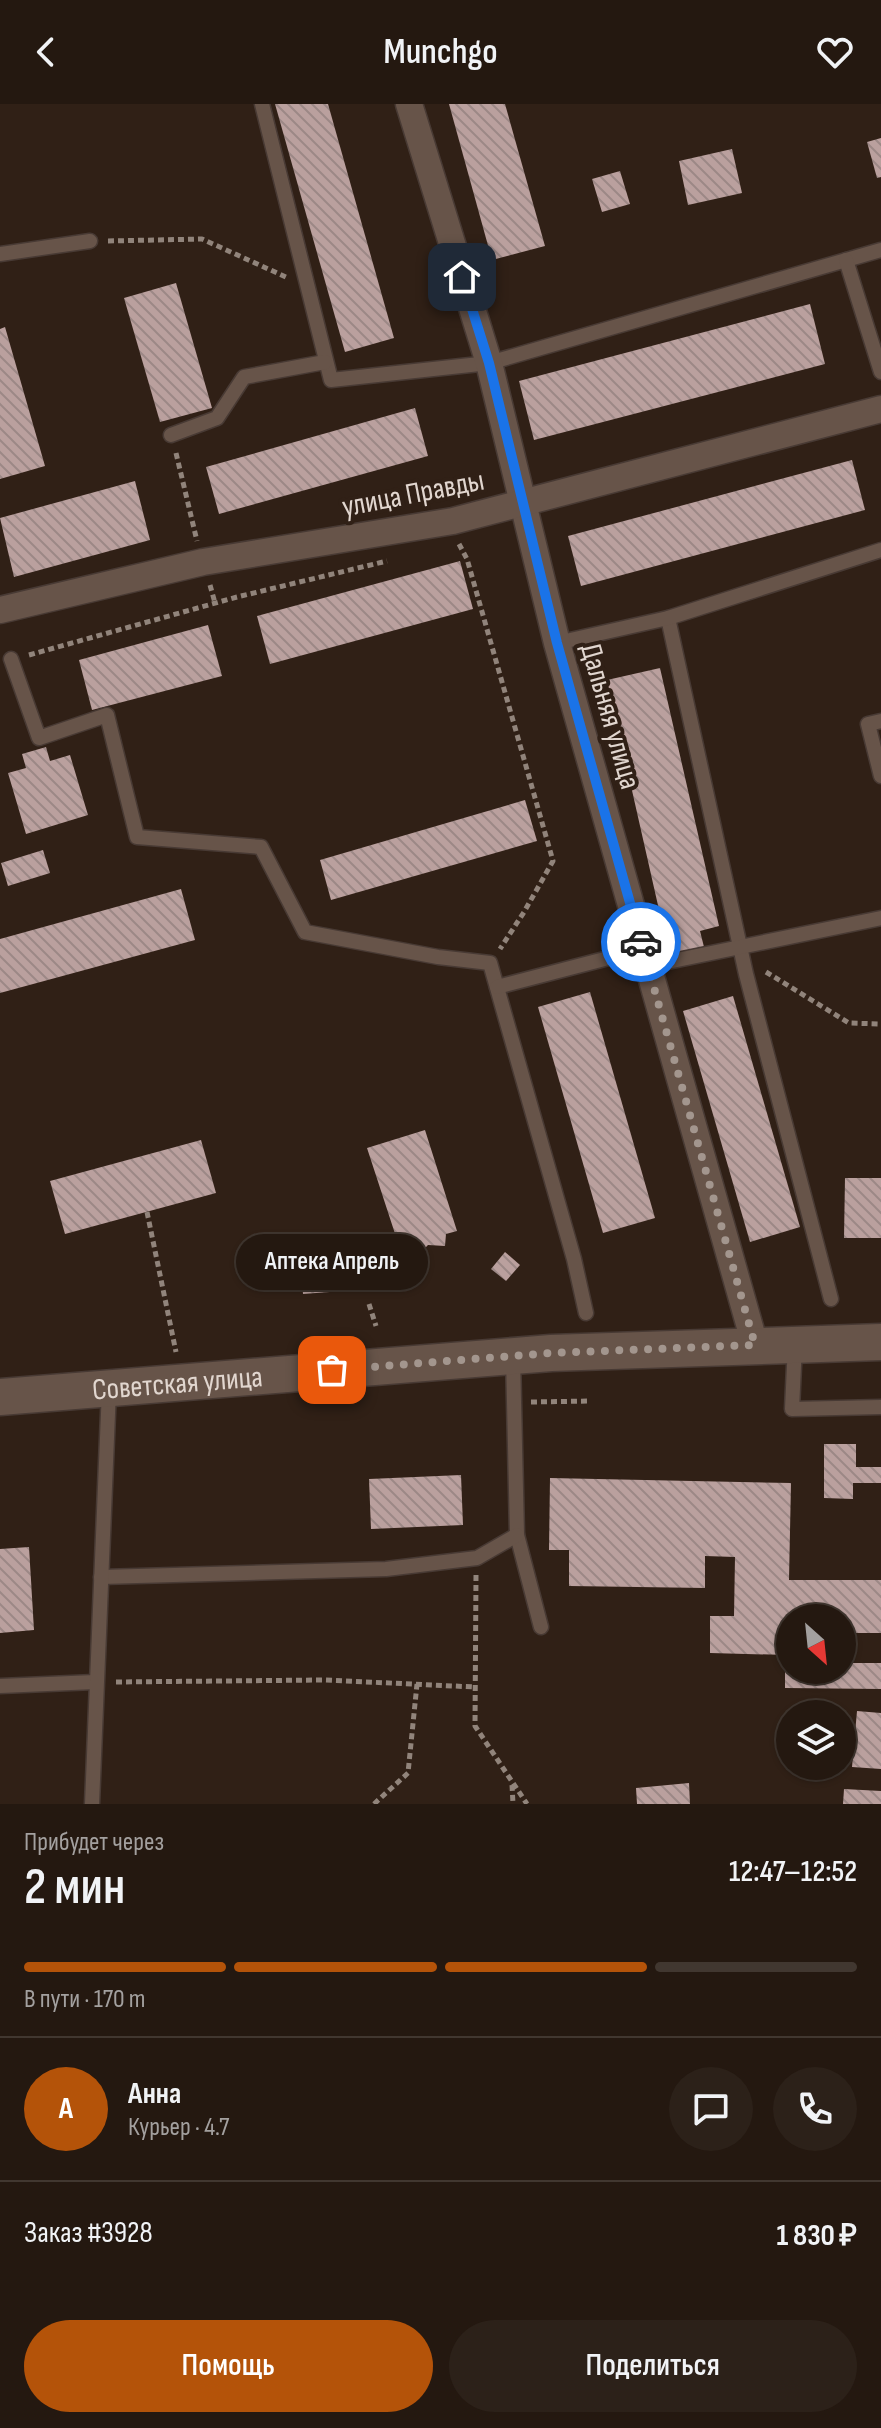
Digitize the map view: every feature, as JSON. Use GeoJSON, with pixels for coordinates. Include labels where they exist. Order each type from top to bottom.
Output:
{"type":"FeatureCollection","features":[{"type":"Feature","properties":{"kind":"main road","name":"Советская улица"},"geometry":{"type":"LineString","coordinates":[[0,1397],[513,1356],[881,1342]]}},
{"type":"Feature","properties":{"kind":"street","name":"Дальняя улица"},"geometry":{"type":"LineString","coordinates":[[409,104],[489,363],[557,643],[755,1345]]}},
{"type":"Feature","properties":{"kind":"street","name":"улица Правды"},"geometry":{"type":"LineString","coordinates":[[0,610],[203,562],[453,521],[881,409]]}},
{"type":"Feature","properties":{"kind":"lane"},"geometry":{"type":"LineString","coordinates":[[262,104],[331,380],[489,363],[881,250]]}},
{"type":"Feature","properties":{"kind":"lane"},"geometry":{"type":"LineString","coordinates":[[0,254],[90,241]]}},
{"type":"Feature","properties":{"kind":"lane"},"geometry":{"type":"LineString","coordinates":[[846,260],[881,372]]}},
{"type":"Feature","properties":{"kind":"lane"},"geometry":{"type":"LineString","coordinates":[[171,435],[217,418],[244,377],[325,362]]}},
{"type":"Feature","properties":{"kind":"lane"},"geometry":{"type":"LineString","coordinates":[[557,643],[668,618],[881,550]]}},
{"type":"Feature","properties":{"kind":"lane"},"geometry":{"type":"LineString","coordinates":[[668,618],[739,946],[831,1299]]}},
{"type":"Feature","properties":{"kind":"lane"},"geometry":{"type":"LineString","coordinates":[[11,659],[39,738],[107,715],[137,837],[261,847],[305,932],[438,957],[490,963],[574,1259],[586,1313]]}},
{"type":"Feature","properties":{"kind":"lane"},"geometry":{"type":"LineString","coordinates":[[881,721],[868,724],[881,776]]}},
{"type":"Feature","properties":{"kind":"lane"},"geometry":{"type":"LineString","coordinates":[[497,987],[645,958],[739,946],[881,918]]}},
{"type":"Feature","properties":{"kind":"lane"},"geometry":{"type":"LineString","coordinates":[[795,1344],[792,1409],[881,1407]]}},
{"type":"Feature","properties":{"kind":"lane"},"geometry":{"type":"LineString","coordinates":[[513,1356],[517,1535],[541,1627]]}},
{"type":"Feature","properties":{"kind":"lane"},"geometry":{"type":"LineString","coordinates":[[92,1804],[110,1388]]}},
{"type":"Feature","properties":{"kind":"lane"},"geometry":{"type":"LineString","coordinates":[[101,1577],[386,1569],[477,1558],[517,1535]]}},
{"type":"Feature","properties":{"kind":"lane"},"geometry":{"type":"LineString","coordinates":[[0,1686],[95,1682]]}},
{"type":"Feature","properties":{"kind":"path"},"geometry":{"type":"LineString","coordinates":[[90,241],[202,239],[308,287]]}},
{"type":"Feature","properties":{"kind":"path"},"geometry":{"type":"LineString","coordinates":[[171,435],[215,603]]}},
{"type":"Feature","properties":{"kind":"path"},"geometry":{"type":"LineString","coordinates":[[444,547],[473,540]]}},
{"type":"Feature","properties":{"kind":"path"},"geometry":{"type":"LineString","coordinates":[[459,544],[467,559],[553,861],[490,963]]}},
{"type":"Feature","properties":{"kind":"path"},"geometry":{"type":"LineString","coordinates":[[11,659],[215,603],[400,558]]}},
{"type":"Feature","properties":{"kind":"path"},"geometry":{"type":"LineString","coordinates":[[746,974],[765,971],[849,1023],[881,1024]]}},
{"type":"Feature","properties":{"kind":"path"},"geometry":{"type":"LineString","coordinates":[[147,1212],[181,1382]]}},
{"type":"Feature","properties":{"kind":"path"},"geometry":{"type":"LineString","coordinates":[[369,1304],[376,1326]]}},
{"type":"Feature","properties":{"kind":"path"},"geometry":{"type":"LineString","coordinates":[[531,1414],[531,1401],[589,1401]]}},
{"type":"Feature","properties":{"kind":"path"},"geometry":{"type":"LineString","coordinates":[[477,1558],[475,1726],[527,1804]]}},
{"type":"Feature","properties":{"kind":"path"},"geometry":{"type":"LineString","coordinates":[[95,1682],[325,1680],[475,1687]]}},
{"type":"Feature","properties":{"kind":"path"},"geometry":{"type":"LineString","coordinates":[[374,1804],[408,1773],[417,1684]]}},
{"type":"Feature","properties":{"kind":"path"},"geometry":{"type":"LineString","coordinates":[[512,1781],[513,1804]]}},
{"type":"Feature","properties":{"kind":"building"},"geometry":{"type":"Polygon","coordinates":[[[275,104],[328,104],[394,338],[345,352],[275,104]]]}},
{"type":"Feature","properties":{"kind":"building"},"geometry":{"type":"Polygon","coordinates":[[[449,104],[505,104],[545,246],[492,260],[449,104]]]}},
{"type":"Feature","properties":{"kind":"building"},"geometry":{"type":"Polygon","coordinates":[[[881,138],[881,177],[877,178],[867,142],[881,138]]]}},
{"type":"Feature","properties":{"kind":"building"},"geometry":{"type":"Polygon","coordinates":[[[732,149],[742,193],[688,205],[679,161],[732,149]]]}},
{"type":"Feature","properties":{"kind":"building"},"geometry":{"type":"Polygon","coordinates":[[[620,171],[630,204],[602,212],[592,179],[620,171]]]}},
{"type":"Feature","properties":{"kind":"building"},"geometry":{"type":"Polygon","coordinates":[[[176,283],[212,408],[160,422],[124,298],[176,283]]]}},
{"type":"Feature","properties":{"kind":"building"},"geometry":{"type":"Polygon","coordinates":[[[810,304],[825,364],[534,440],[519,381],[810,304]]]}},
{"type":"Feature","properties":{"kind":"building"},"geometry":{"type":"Polygon","coordinates":[[[5,327],[45,466],[0,479],[0,329],[5,327]]]}},
{"type":"Feature","properties":{"kind":"building"},"geometry":{"type":"Polygon","coordinates":[[[415,408],[428,456],[219,514],[206,467],[415,408]]]}},
{"type":"Feature","properties":{"kind":"building"},"geometry":{"type":"Polygon","coordinates":[[[852,460],[865,510],[581,586],[568,536],[852,460]]]}},
{"type":"Feature","properties":{"kind":"building"},"geometry":{"type":"Polygon","coordinates":[[[135,481],[150,540],[14,577],[0,518],[135,481]]]}},
{"type":"Feature","properties":{"kind":"building"},"geometry":{"type":"Polygon","coordinates":[[[460,561],[473,609],[270,664],[257,616],[460,561]]]}},
{"type":"Feature","properties":{"kind":"building"},"geometry":{"type":"Polygon","coordinates":[[[208,625],[222,676],[92,710],[79,660],[208,625]]]}},
{"type":"Feature","properties":{"kind":"building"},"geometry":{"type":"Polygon","coordinates":[[[660,668],[719,926],[700,931],[704,947],[669,954],[607,680],[660,668]]]}},
{"type":"Feature","properties":{"kind":"building"},"geometry":{"type":"Polygon","coordinates":[[[46,747],[50,761],[70,755],[88,815],[26,834],[8,773],[26,768],[22,754],[46,747]]]}},
{"type":"Feature","properties":{"kind":"building"},"geometry":{"type":"Polygon","coordinates":[[[525,800],[537,841],[331,900],[320,860],[525,800]]]}},
{"type":"Feature","properties":{"kind":"building"},"geometry":{"type":"Polygon","coordinates":[[[43,850],[50,873],[8,886],[1,863],[43,850]]]}},
{"type":"Feature","properties":{"kind":"building"},"geometry":{"type":"Polygon","coordinates":[[[181,889],[195,940],[0,993],[0,939],[181,889]]]}},
{"type":"Feature","properties":{"kind":"building"},"geometry":{"type":"Polygon","coordinates":[[[590,992],[655,1218],[603,1233],[538,1007],[590,992]]]}},
{"type":"Feature","properties":{"kind":"building"},"geometry":{"type":"Polygon","coordinates":[[[733,996],[800,1227],[750,1242],[683,1011],[733,996]]]}},
{"type":"Feature","properties":{"kind":"building"},"geometry":{"type":"Polygon","coordinates":[[[425,1130],[457,1231],[446,1234],[445,1246],[428,1245],[417,1256],[409,1246],[400,1249],[367,1148],[425,1130]]]}},
{"type":"Feature","properties":{"kind":"building"},"geometry":{"type":"Polygon","coordinates":[[[201,1140],[216,1193],[65,1234],[50,1181],[201,1140]]]}},
{"type":"Feature","properties":{"kind":"building"},"geometry":{"type":"Polygon","coordinates":[[[845,1178],[881,1178],[881,1238],[844,1238],[845,1178]]]}},
{"type":"Feature","properties":{"kind":"building"},"geometry":{"type":"Polygon","coordinates":[[[353,1250],[356,1290],[303,1294],[300,1255],[353,1250]]]}},
{"type":"Feature","properties":{"kind":"building"},"geometry":{"type":"Polygon","coordinates":[[[505,1252],[520,1265],[506,1281],[491,1269],[505,1252]]]}},
{"type":"Feature","properties":{"kind":"building"},"geometry":{"type":"Polygon","coordinates":[[[824,1444],[856,1444],[856,1467],[881,1467],[881,1483],[853,1483],[853,1499],[824,1498],[824,1444]]]}},
{"type":"Feature","properties":{"kind":"building"},"geometry":{"type":"Polygon","coordinates":[[[461,1475],[463,1525],[371,1529],[369,1479],[461,1475]]]}},
{"type":"Feature","properties":{"kind":"building"},"geometry":{"type":"Polygon","coordinates":[[[550,1478],[791,1483],[789,1580],[881,1580],[881,1633],[856,1633],[856,1604],[776,1604],[776,1655],[710,1653],[710,1616],[734,1616],[735,1557],[705,1556],[705,1588],[569,1586],[569,1550],[549,1550],[550,1478]]]}},
{"type":"Feature","properties":{"kind":"building"},"geometry":{"type":"Polygon","coordinates":[[[29,1547],[34,1630],[0,1633],[0,1549],[29,1547]]]}},
{"type":"Feature","properties":{"kind":"building"},"geometry":{"type":"Polygon","coordinates":[[[856,1663],[881,1663],[881,1689],[785,1688],[785,1684],[856,1684],[856,1663]]]}},
{"type":"Feature","properties":{"kind":"building"},"geometry":{"type":"Polygon","coordinates":[[[857,1711],[881,1713],[881,1769],[856,1767],[857,1711]]]}},
{"type":"Feature","properties":{"kind":"building"},"geometry":{"type":"Polygon","coordinates":[[[689,1783],[690,1804],[637,1804],[636,1788],[689,1783]]]}},
{"type":"Feature","properties":{"kind":"building"},"geometry":{"type":"Polygon","coordinates":[[[844,1789],[881,1791],[881,1804],[843,1804],[844,1789]]]}},
{"type":"Feature","properties":{"kind":"way so far"},"geometry":{"type":"LineString","coordinates":[[332,1370],[551,1353],[755,1345],[641,942]]}},
{"type":"Feature","properties":{"kind":"place","name":"Аптека Апрель"},"geometry":{"type":"Point","coordinates":[332,1370]}},
{"type":"Feature","properties":{"kind":"route"},"geometry":{"type":"LineString","coordinates":[[462,277],[489,363],[557,643],[641,942]]}}]}
